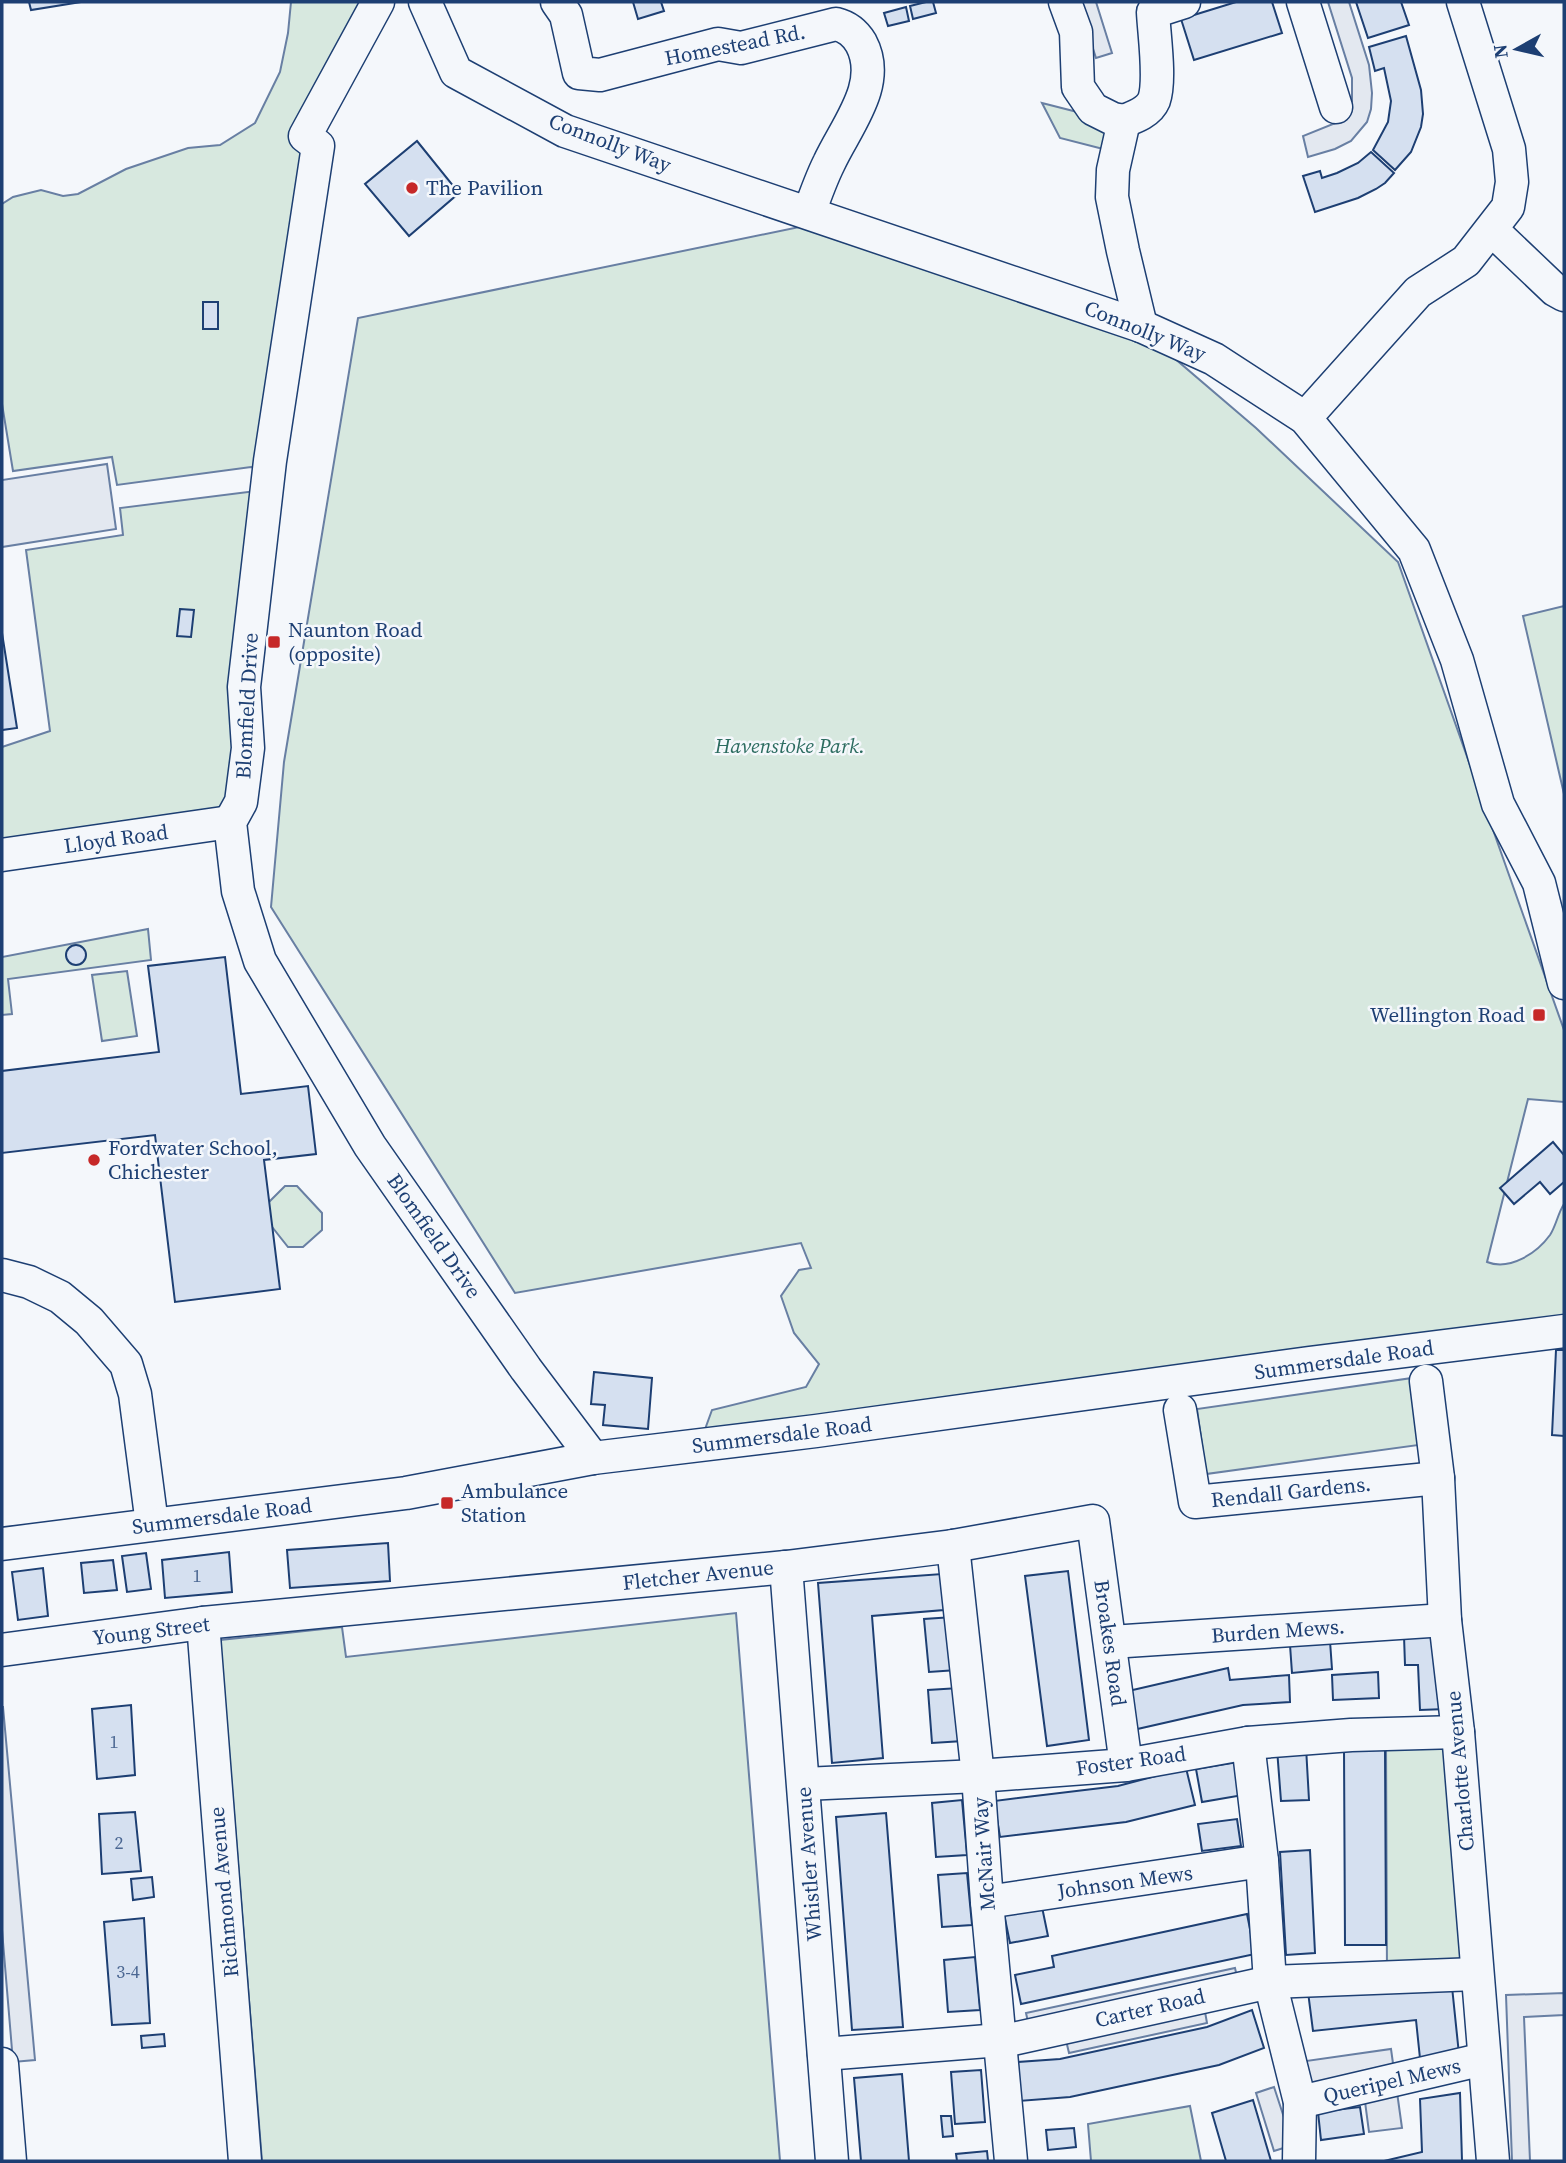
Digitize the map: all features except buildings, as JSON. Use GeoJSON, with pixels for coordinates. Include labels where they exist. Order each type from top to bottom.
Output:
{"type":"FeatureCollection","features":[{"type":"Feature","properties":{"kind":"street","name":"Blomfield Drive"},"geometry":{"type":"LineString","coordinates":[[378,2],[305,136],[318,146],[270,461],[244,687],[247,761],[241,802],[230,822],[238,891],[260,961],[370,1146],[526,1369],[593,1458]]}},
{"type":"Feature","properties":{"kind":"street","name":"Connolly Way"},"geometry":{"type":"LineString","coordinates":[[425,2],[456,72],[565,131],[1141,326],[1214,359],[1306,418],[1414,550],[1457,660],[1498,804],[1539,883],[1564,983]]}},
{"type":"Feature","properties":{"kind":"street","name":"Homestead Rd."},"geometry":{"type":"LineString","coordinates":[[556,2],[566,15],[579,73],[600,75],[718,44],[741,48],[836,24],[846,27],[857,36],[866,53],[869,73],[865,92],[829,163],[809,213]]}},
{"type":"Feature","properties":{"kind":"street"},"geometry":{"type":"LineString","coordinates":[[1065,2],[1076,32],[1078,86],[1093,109],[1113,120],[1124,121],[1142,114],[1153,101],[1157,65],[1140,16],[1184,2]]}},
{"type":"Feature","properties":{"kind":"street"},"geometry":{"type":"LineString","coordinates":[[1303,2],[1336,107]]}},
{"type":"Feature","properties":{"kind":"street"},"geometry":{"type":"LineString","coordinates":[[1306,418],[1418,292],[1466,261],[1508,207],[1512,182],[1509,149],[1463,2]]}},
{"type":"Feature","properties":{"kind":"street"},"geometry":{"type":"LineString","coordinates":[[1124,121],[1113,170],[1112,197],[1141,326]]}},
{"type":"Feature","properties":{"kind":"street"},"geometry":{"type":"LineString","coordinates":[[1492,230],[1555,290],[1564,295]]}},
{"type":"Feature","properties":{"kind":"street","name":"Lloyd Road"},"geometry":{"type":"LineString","coordinates":[[2,855],[230,822]]}},
{"type":"Feature","properties":{"kind":"street"},"geometry":{"type":"LineString","coordinates":[[2,1275],[61,1297],[89,1321],[126,1364],[135,1394],[152,1524]]}},
{"type":"Feature","properties":{"kind":"street","name":"Summersdale Road"},"geometry":{"type":"LineString","coordinates":[[2,1544],[406,1493],[593,1458],[1564,1331]]}},
{"type":"Feature","properties":{"kind":"street","name":"Charlotte Avenue"},"geometry":{"type":"LineString","coordinates":[[1426,1381],[1438,1478],[1446,1620],[1458,1732],[1493,2161]]}},
{"type":"Feature","properties":{"kind":"street","name":"Rendall Gardens."},"geometry":{"type":"LineString","coordinates":[[1180,1410],[1195,1502],[1438,1478]]}},
{"type":"Feature","properties":{"kind":"street","name":"Fletcher Avenue"},"geometry":{"type":"LineString","coordinates":[[300,1615],[786,1567],[953,1546],[1093,1521]]}},
{"type":"Feature","properties":{"kind":"street","name":"Broakes Road"},"geometry":{"type":"LineString","coordinates":[[1093,1521],[1126,1765]]}},
{"type":"Feature","properties":{"kind":"street","name":"McNair Way"},"geometry":{"type":"LineString","coordinates":[[953,1546],[978,1776],[1010,2161]]}},
{"type":"Feature","properties":{"kind":"street","name":"Whistler Avenue"},"geometry":{"type":"LineString","coordinates":[[786,1567],[832,2161]]}},
{"type":"Feature","properties":{"kind":"street","name":"Young Street"},"geometry":{"type":"LineString","coordinates":[[2,1650],[203,1623],[300,1615]]}},
{"type":"Feature","properties":{"kind":"street","name":"Burden Mews."},"geometry":{"type":"LineString","coordinates":[[1111,1642],[1446,1620]]}},
{"type":"Feature","properties":{"kind":"street","name":"Richmond Avenue"},"geometry":{"type":"LineString","coordinates":[[203,1623],[245,2161]]}},
{"type":"Feature","properties":{"kind":"street","name":"Foster Road"},"geometry":{"type":"LineString","coordinates":[[803,1784],[978,1776],[1126,1765],[1248,1743],[1351,1735],[1458,1732]]}},
{"type":"Feature","properties":{"kind":"street"},"geometry":{"type":"LineString","coordinates":[[1248,1743],[1262,1861],[1270,1982]]}},
{"type":"Feature","properties":{"kind":"street","name":"Johnson Mews"},"geometry":{"type":"LineString","coordinates":[[987,1902],[1262,1861]]}},
{"type":"Feature","properties":{"kind":"street","name":"Carter Road"},"geometry":{"type":"LineString","coordinates":[[824,2054],[1013,2039],[1270,1982],[1476,1974]]}},
{"type":"Feature","properties":{"kind":"street","name":"Queripel Mews"},"geometry":{"type":"LineString","coordinates":[[1270,1982],[1300,2102],[1299,2161]]}},
{"type":"Feature","properties":{"kind":"street","name":"Queripel Mews"},"geometry":{"type":"LineString","coordinates":[[1300,2102],[1484,2059]]}},
{"type":"Feature","properties":{"kind":"street"},"geometry":{"type":"LineString","coordinates":[[2,2064],[10,2161]]}},
{"type":"Feature","properties":{"kind":"green space"},"geometry":{"type":"Polygon","coordinates":[[[291,2],[360,2],[305,189],[281,472],[251,467],[117,485],[112,457],[13,471],[2,404],[2,204],[13,197],[41,190],[63,196],[78,194],[126,169],[188,148],[220,145],[255,123],[280,72],[291,2]]]}},
{"type":"Feature","properties":{"kind":"green space"},"geometry":{"type":"Polygon","coordinates":[[[1042,103],[1089,115],[1116,134],[1111,151],[1060,138],[1042,103]]]}},
{"type":"Feature","properties":{"kind":"green space","name":"Havenstoke Park."},"geometry":{"type":"Polygon","coordinates":[[[804,226],[1160,346],[1256,428],[1398,562],[1564,1030],[1564,1102],[1528,1099],[1487,1262],[1514,1262],[1538,1248],[1550,1235],[1564,1204],[1564,1320],[704,1432],[712,1410],[806,1387],[819,1364],[794,1333],[781,1296],[799,1270],[811,1268],[801,1243],[515,1293],[271,907],[284,762],[358,318],[804,226]]]}},
{"type":"Feature","properties":{"kind":"green space"},"geometry":{"type":"Polygon","coordinates":[[[279,488],[231,806],[2,839],[2,747],[50,731],[26,550],[123,535],[120,508],[279,488]]]}},
{"type":"Feature","properties":{"kind":"green space"},"geometry":{"type":"Polygon","coordinates":[[[1564,606],[1564,794],[1523,616],[1564,606]]]}},
{"type":"Feature","properties":{"kind":"green space"},"geometry":{"type":"Polygon","coordinates":[[[148,929],[151,960],[8,979],[12,1014],[2,1015],[2,957],[148,929]]]}},
{"type":"Feature","properties":{"kind":"green space"},"geometry":{"type":"Polygon","coordinates":[[[127,971],[137,1036],[102,1041],[92,975],[127,971]]]}},
{"type":"Feature","properties":{"kind":"green space"},"geometry":{"type":"Polygon","coordinates":[[[285,1186],[297,1186],[322,1213],[322,1230],[303,1247],[288,1247],[265,1218],[265,1206],[285,1186]]]}},
{"type":"Feature","properties":{"kind":"green space"},"geometry":{"type":"Polygon","coordinates":[[[1419,1377],[1426,1444],[1206,1474],[1197,1409],[1419,1377]]]}},
{"type":"Feature","properties":{"kind":"green space"},"geometry":{"type":"Polygon","coordinates":[[[736,1613],[780,2161],[262,2161],[220,1640],[342,1627],[346,1657],[736,1613]]]}},
{"type":"Feature","properties":{"kind":"green space"},"geometry":{"type":"Polygon","coordinates":[[[1386,1743],[1447,1744],[1465,1967],[1387,1977],[1386,1743]]]}},
{"type":"Feature","properties":{"kind":"green space"},"geometry":{"type":"Polygon","coordinates":[[[1190,2106],[1201,2161],[1091,2161],[1088,2124],[1190,2106]]]}},
{"type":"Feature","properties":{"kind":"shaded area"},"geometry":{"type":"Polygon","coordinates":[[[1078,2],[1096,2],[1112,53],[1096,58],[1078,2]]]}},
{"type":"Feature","properties":{"kind":"shaded area"},"geometry":{"type":"Polygon","coordinates":[[[1328,2],[1349,2],[1369,65],[1371,109],[1367,122],[1351,141],[1308,157],[1303,136],[1343,120],[1352,101],[1352,78],[1328,2]]]}},
{"type":"Feature","properties":{"kind":"shaded area"},"geometry":{"type":"Polygon","coordinates":[[[107,464],[116,529],[2,547],[2,480],[107,464]]]}},
{"type":"Feature","properties":{"kind":"shaded area"},"geometry":{"type":"Polygon","coordinates":[[[2,1707],[35,2060],[13,2062],[2,1930],[2,1707]]]}},
{"type":"Feature","properties":{"kind":"shaded area"},"geometry":{"type":"Polygon","coordinates":[[[1235,1968],[1237,1977],[1028,2022],[1026,2013],[1235,1968]]]}},
{"type":"Feature","properties":{"kind":"shaded area"},"geometry":{"type":"Polygon","coordinates":[[[1564,1993],[1564,2015],[1524,2017],[1530,2161],[1512,2161],[1506,1995],[1564,1993]]]}},
{"type":"Feature","properties":{"kind":"shaded area"},"geometry":{"type":"Polygon","coordinates":[[[1204,2006],[1207,2023],[1069,2053],[1065,2036],[1204,2006]]]}},
{"type":"Feature","properties":{"kind":"shaded area"},"geometry":{"type":"Polygon","coordinates":[[[1391,2049],[1402,2128],[1369,2132],[1362,2079],[1309,2086],[1306,2061],[1391,2049]]]}},
{"type":"Feature","properties":{"kind":"shaded area"},"geometry":{"type":"Polygon","coordinates":[[[1274,2087],[1293,2145],[1274,2151],[1256,2093],[1274,2087]]]}},
{"type":"Feature","properties":{"kind":"place","name":"The Pavilion"},"geometry":{"type":"Point","coordinates":[412,188]}},
{"type":"Feature","properties":{"kind":"place","name":"Naunton Road (opposite)"},"geometry":{"type":"Point","coordinates":[274,642]}},
{"type":"Feature","properties":{"kind":"place","name":"Wellington Road"},"geometry":{"type":"Point","coordinates":[1539,1015]}},
{"type":"Feature","properties":{"kind":"place","name":"Fordwater School, Chichester"},"geometry":{"type":"Point","coordinates":[94,1160]}},
{"type":"Feature","properties":{"kind":"place","name":"Ambulance Station"},"geometry":{"type":"Point","coordinates":[447,1503]}}]}
